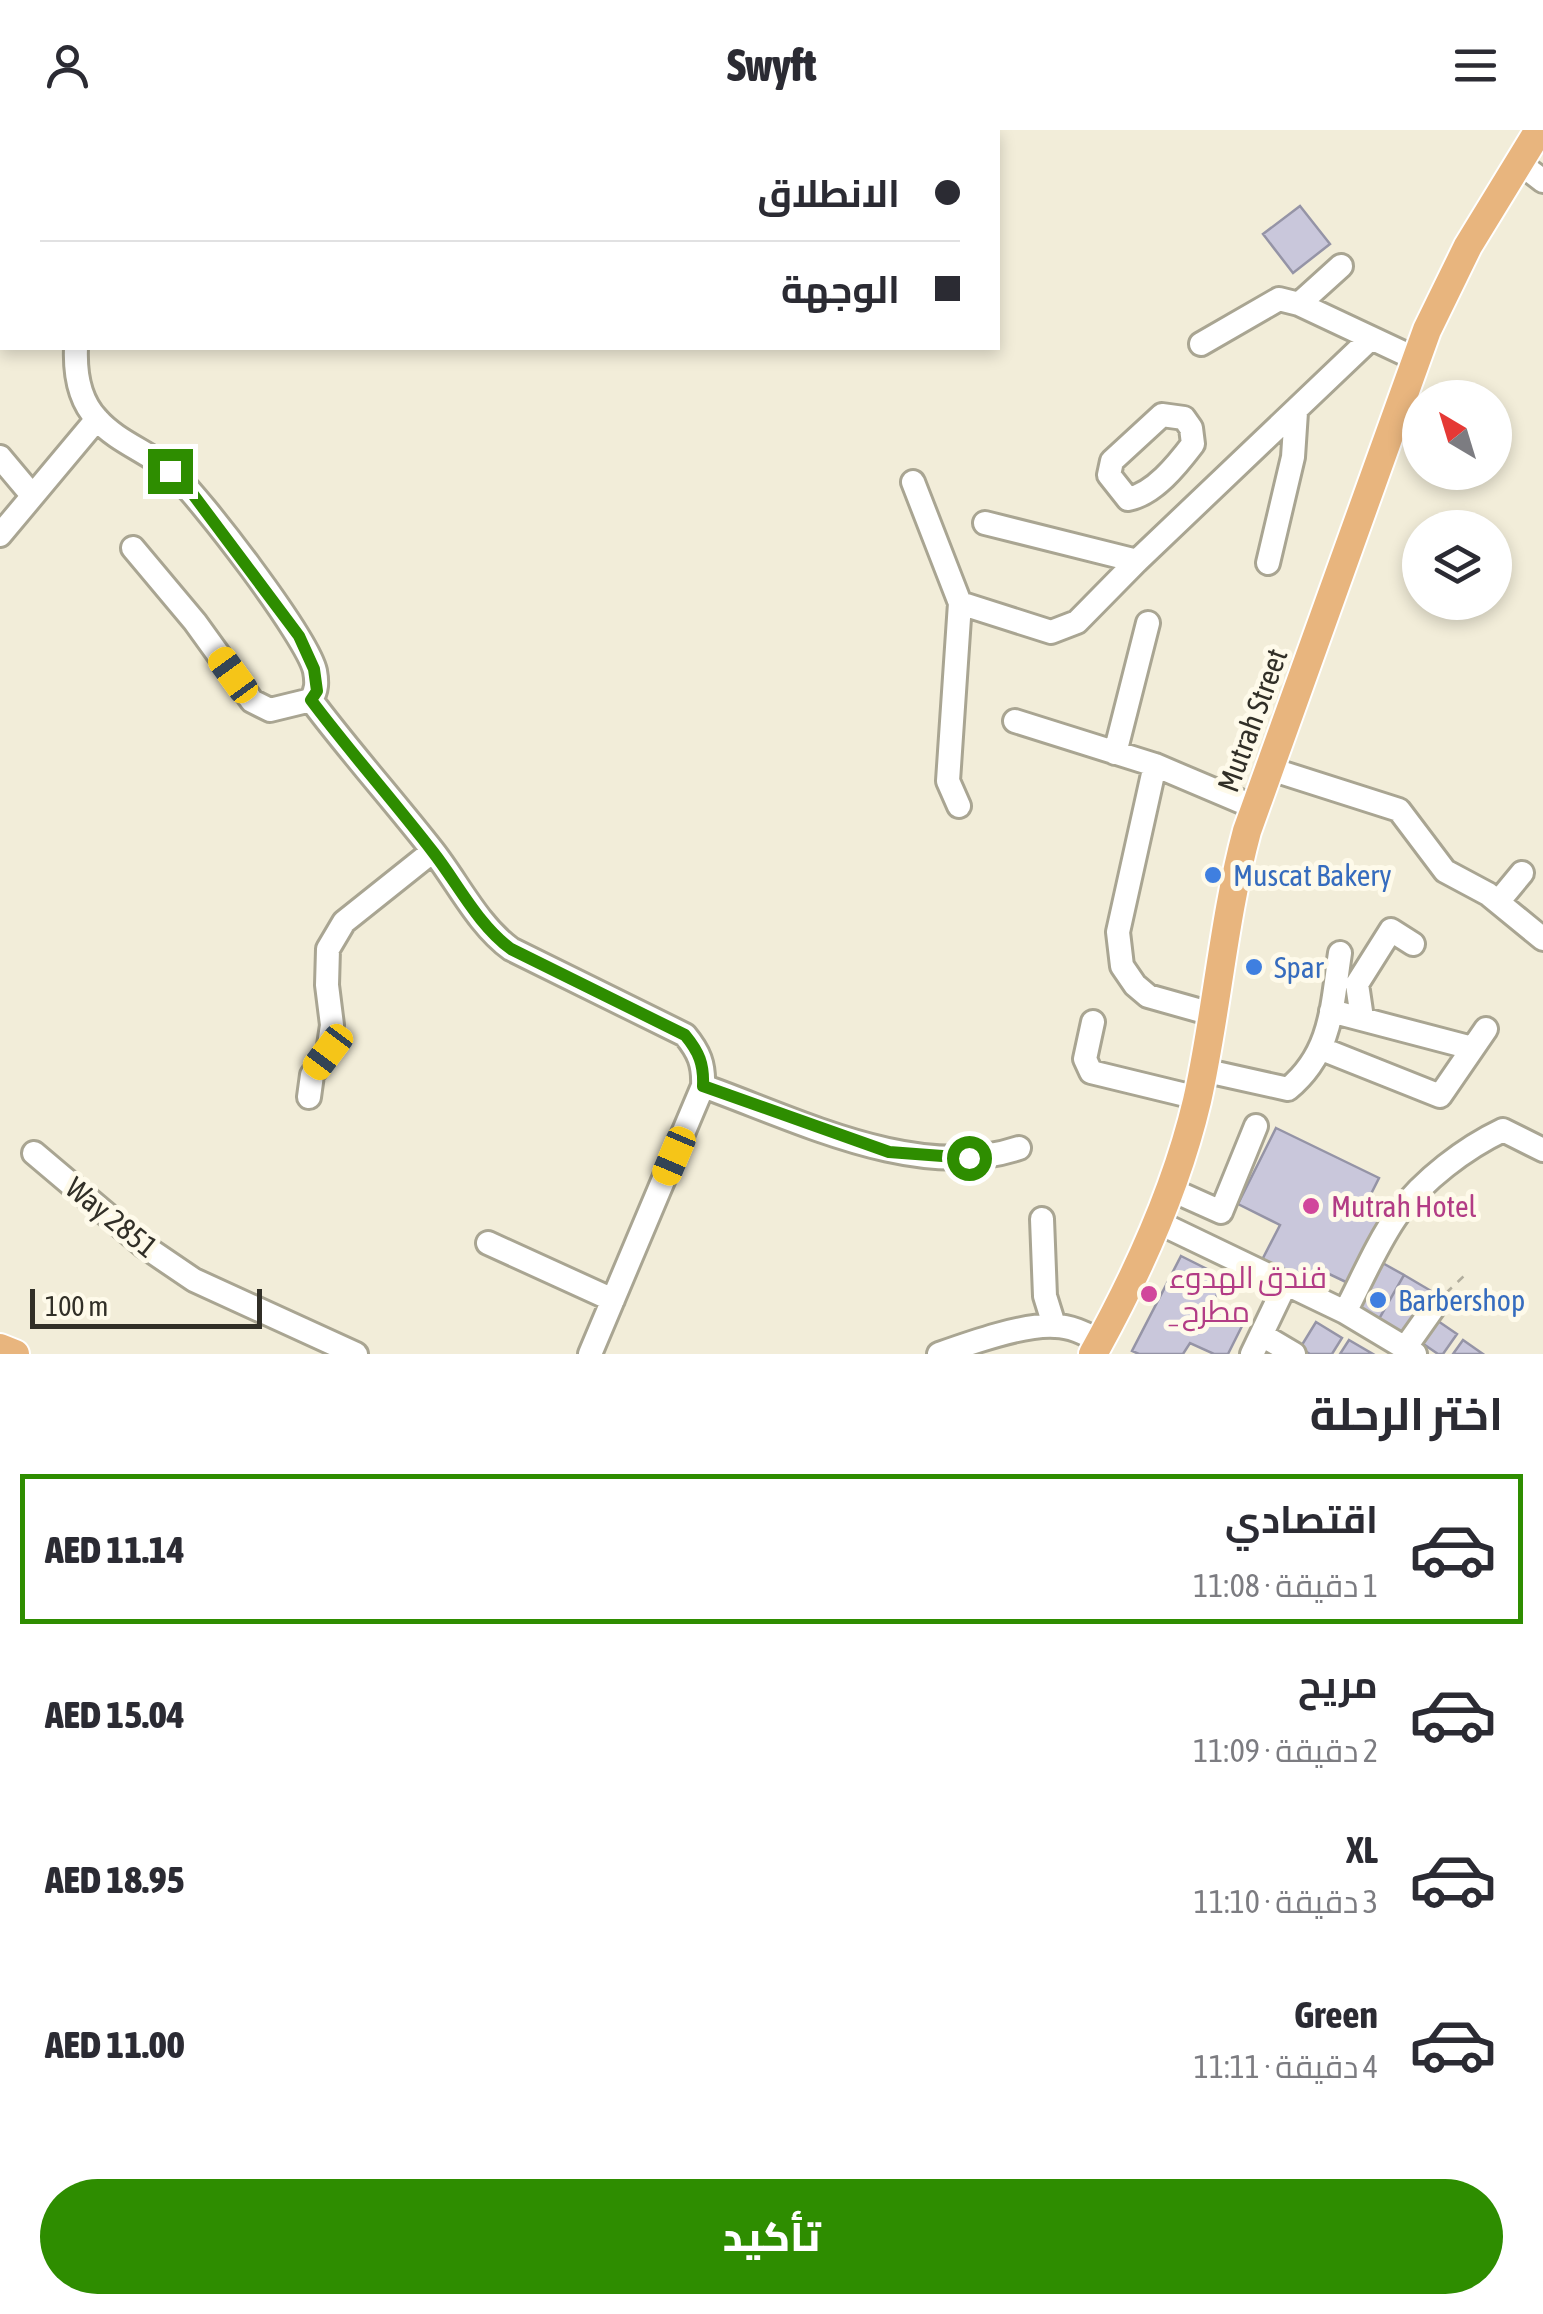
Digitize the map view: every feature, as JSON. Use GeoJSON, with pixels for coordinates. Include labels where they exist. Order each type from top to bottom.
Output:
{"type":"FeatureCollection","features":[{"type":"Feature","properties":{"kind":"main road","name":"Mutrah Street"},"geometry":{"type":"LineString","coordinates":[[1100,1350],[1168,1195],[1198,1098],[1234,880],[1254,807],[1416,359],[1453,274],[1539,130]]}},
{"type":"Feature","properties":{"kind":"main road","name":"Mutrah Street"},"geometry":{"type":"LineString","coordinates":[[1100,1350],[1170,1228],[1202,1135],[1252,867],[1280,772],[1438,334],[1462,283],[1539,167]]}},
{"type":"Feature","properties":{"kind":"main road"},"geometry":{"type":"LineString","coordinates":[[0,1348],[14,1354]]}},
{"type":"Feature","properties":{"kind":"street"},"geometry":{"type":"LineString","coordinates":[[1299,304],[1341,266]]}},
{"type":"Feature","properties":{"kind":"street"},"geometry":{"type":"LineString","coordinates":[[1200,344],[1279,299],[1299,304],[1416,359]]}},
{"type":"Feature","properties":{"kind":"street"},"geometry":{"type":"LineString","coordinates":[[960,603],[1051,632],[1077,622],[1371,338]]}},
{"type":"Feature","properties":{"kind":"street"},"geometry":{"type":"LineString","coordinates":[[76,350],[78,382],[96,420],[170,471],[205,510],[299,636],[314,669],[317,691],[311,700],[270,710],[252,702],[195,622],[134,548]]}},
{"type":"Feature","properties":{"kind":"street"},"geometry":{"type":"LineString","coordinates":[[1268,563],[1293,458],[1296,412]]}},
{"type":"Feature","properties":{"kind":"street"},"geometry":{"type":"LineString","coordinates":[[0,536],[96,420]]}},
{"type":"Feature","properties":{"kind":"street"},"geometry":{"type":"LineString","coordinates":[[0,457],[32,494]]}},
{"type":"Feature","properties":{"kind":"street"},"geometry":{"type":"LineString","coordinates":[[1158,481],[1186,514]]}},
{"type":"Feature","properties":{"kind":"street"},"geometry":{"type":"LineString","coordinates":[[913,482],[960,603],[948,781],[959,806]]}},
{"type":"Feature","properties":{"kind":"street"},"geometry":{"type":"LineString","coordinates":[[985,523],[1137,560]]}},
{"type":"Feature","properties":{"kind":"street"},"geometry":{"type":"LineString","coordinates":[[1115,753],[1148,623]]}},
{"type":"Feature","properties":{"kind":"street"},"geometry":{"type":"LineString","coordinates":[[311,700],[366,773],[433,850],[496,938],[685,1035],[696,1048],[704,1067],[703,1086],[590,1354]]}},
{"type":"Feature","properties":{"kind":"street"},"geometry":{"type":"LineString","coordinates":[[1016,722],[1155,765],[1254,807]]}},
{"type":"Feature","properties":{"kind":"street"},"geometry":{"type":"LineString","coordinates":[[1155,765],[1118,932],[1122,966],[1148,996],[1212,1014]]}},
{"type":"Feature","properties":{"kind":"street"},"geometry":{"type":"LineString","coordinates":[[1280,772],[1399,810],[1445,871],[1470,882],[1543,939]]}},
{"type":"Feature","properties":{"kind":"street"},"geometry":{"type":"LineString","coordinates":[[309,1098],[312,1074],[328,1052],[332,1025],[328,949],[344,922],[433,850]]}},
{"type":"Feature","properties":{"kind":"street"},"geometry":{"type":"LineString","coordinates":[[1498,902],[1522,874]]}},
{"type":"Feature","properties":{"kind":"street"},"geometry":{"type":"LineString","coordinates":[[1362,1018],[1358,984],[1391,930],[1413,944]]}},
{"type":"Feature","properties":{"kind":"street"},"geometry":{"type":"LineString","coordinates":[[1216,1073],[1288,1089],[1308,1072],[1322,1049],[1340,952]]}},
{"type":"Feature","properties":{"kind":"street"},"geometry":{"type":"LineString","coordinates":[[1322,1049],[1440,1096],[1479,1038],[1331,1011]]}},
{"type":"Feature","properties":{"kind":"street"},"geometry":{"type":"LineString","coordinates":[[1093,1022],[1085,1058],[1091,1072],[1198,1098]]}},
{"type":"Feature","properties":{"kind":"street"},"geometry":{"type":"LineString","coordinates":[[703,1086],[889,1152],[946,1158],[991,1157],[1019,1148]]}},
{"type":"Feature","properties":{"kind":"street"},"geometry":{"type":"LineString","coordinates":[[1182,1195],[1221,1212],[1256,1126]]}},
{"type":"Feature","properties":{"kind":"street"},"geometry":{"type":"LineString","coordinates":[[1345,1312],[1398,1215],[1422,1187],[1503,1130],[1543,1150]]}},
{"type":"Feature","properties":{"kind":"street","name":"Way 2851"},"geometry":{"type":"LineString","coordinates":[[34,1153],[144,1246],[194,1280],[356,1354]]}},
{"type":"Feature","properties":{"kind":"street"},"geometry":{"type":"LineString","coordinates":[[1042,1219],[1044,1296],[1054,1326]]}},
{"type":"Feature","properties":{"kind":"street"},"geometry":{"type":"LineString","coordinates":[[1170,1228],[1345,1312],[1398,1349],[1434,1307]]}},
{"type":"Feature","properties":{"kind":"street"},"geometry":{"type":"LineString","coordinates":[[488,1244],[613,1300]]}},
{"type":"Feature","properties":{"kind":"street"},"geometry":{"type":"LineString","coordinates":[[1286,1283],[1257,1345],[1294,1354]]}},
{"type":"Feature","properties":{"kind":"street"},"geometry":{"type":"LineString","coordinates":[[939,1354],[980,1340],[1054,1326],[1081,1331],[1100,1350]]}},
{"type":"Feature","properties":{"kind":"path"},"geometry":{"type":"LineString","coordinates":[[1434,1307],[1466,1274]]}},
{"type":"Feature","properties":{"kind":"building"},"geometry":{"type":"Polygon","coordinates":[[[1300,206],[1330,244],[1293,273],[1263,234],[1300,206]]]}},
{"type":"Feature","properties":{"kind":"building","name":"Mutrah Hotel"},"geometry":{"type":"Polygon","coordinates":[[[1276,1128],[1379,1178],[1368,1200],[1385,1209],[1348,1283],[1323,1271],[1314,1288],[1261,1262],[1280,1225],[1238,1204],[1276,1128]]]}},
{"type":"Feature","properties":{"kind":"building"},"geometry":{"type":"Polygon","coordinates":[[[1181,1256],[1225,1278],[1213,1303],[1246,1318],[1228,1354],[1214,1354],[1190,1343],[1183,1354],[1132,1351],[1181,1256]]]}},
{"type":"Feature","properties":{"kind":"building"},"geometry":{"type":"Polygon","coordinates":[[[1379,1261],[1404,1275],[1379,1319],[1353,1304],[1379,1261]]]}},
{"type":"Feature","properties":{"kind":"building"},"geometry":{"type":"Polygon","coordinates":[[[1404,1275],[1438,1295],[1404,1339],[1379,1319],[1404,1275]]]}},
{"type":"Feature","properties":{"kind":"building"},"geometry":{"type":"Polygon","coordinates":[[[1435,1319],[1457,1334],[1443,1354],[1419,1341],[1435,1319]]]}},
{"type":"Feature","properties":{"kind":"building"},"geometry":{"type":"Polygon","coordinates":[[[1316,1322],[1342,1338],[1332,1354],[1310,1354],[1300,1348],[1316,1322]]]}},
{"type":"Feature","properties":{"kind":"building"},"geometry":{"type":"Polygon","coordinates":[[[1349,1340],[1373,1354],[1340,1354],[1349,1340]]]}},
{"type":"Feature","properties":{"kind":"building"},"geometry":{"type":"Polygon","coordinates":[[[1463,1340],[1483,1354],[1453,1354],[1463,1340]]]}},
{"type":"Feature","properties":{"kind":"place","name":"Muscat Bakery"},"geometry":{"type":"Point","coordinates":[1213,875]}},
{"type":"Feature","properties":{"kind":"place","name":"Spar"},"geometry":{"type":"Point","coordinates":[1254,967]}},
{"type":"Feature","properties":{"kind":"place","name":"Mutrah Hotel"},"geometry":{"type":"Point","coordinates":[1311,1206]}},
{"type":"Feature","properties":{"kind":"place","name":"فندق الهدوء _مطرح"},"geometry":{"type":"Point","coordinates":[1149,1294]}},
{"type":"Feature","properties":{"kind":"place","name":"Barbershop"},"geometry":{"type":"Point","coordinates":[1378,1300]}},
{"type":"Feature","properties":{"kind":"route"},"geometry":{"type":"LineString","coordinates":[[170,471],[189,489],[299,636],[314,669],[317,691],[311,700],[366,773],[433,850],[496,938],[685,1035],[704,1067],[703,1086],[889,1152],[969,1158]]}}]}
